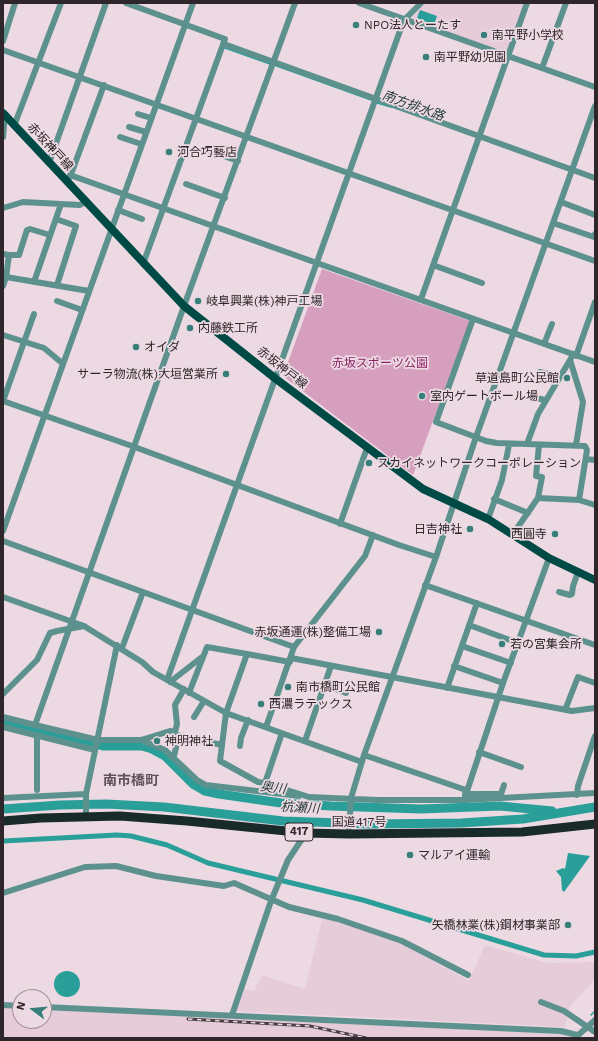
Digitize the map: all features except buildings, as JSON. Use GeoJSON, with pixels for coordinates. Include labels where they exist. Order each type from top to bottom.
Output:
{"type":"FeatureCollection","features":[{"type":"Feature","properties":{"kind":"highway","name":"国道417号"},"geometry":{"type":"LineString","coordinates":[[3,821],[86,815],[187,821],[306,833],[522,832],[595,824]]}},
{"type":"Feature","properties":{"kind":"main road","name":"赤坂神戸線"},"geometry":{"type":"LineString","coordinates":[[4,114],[49,163],[69,179],[85,202],[184,306],[276,379],[423,489],[488,519],[549,558],[595,580]]}},
{"type":"Feature","properties":{"kind":"street"},"geometry":{"type":"LineString","coordinates":[[3,41],[15,3]]}},
{"type":"Feature","properties":{"kind":"street"},"geometry":{"type":"LineString","coordinates":[[14,126],[61,3]]}},
{"type":"Feature","properties":{"kind":"street"},"geometry":{"type":"LineString","coordinates":[[49,163],[106,3]]}},
{"type":"Feature","properties":{"kind":"street"},"geometry":{"type":"LineString","coordinates":[[126,3],[225,38],[143,264]]}},
{"type":"Feature","properties":{"kind":"street"},"geometry":{"type":"LineString","coordinates":[[3,531],[45,416],[62,363],[193,3]]}},
{"type":"Feature","properties":{"kind":"street"},"geometry":{"type":"LineString","coordinates":[[35,724],[135,448],[184,306],[225,198],[295,3]]}},
{"type":"Feature","properties":{"kind":"street"},"geometry":{"type":"LineString","coordinates":[[359,3],[595,87]]}},
{"type":"Feature","properties":{"kind":"street"},"geometry":{"type":"LineString","coordinates":[[168,681],[405,19],[421,3]]}},
{"type":"Feature","properties":{"kind":"street"},"geometry":{"type":"LineString","coordinates":[[421,298],[527,3]]}},
{"type":"Feature","properties":{"kind":"street"},"geometry":{"type":"LineString","coordinates":[[542,68],[566,3]]}},
{"type":"Feature","properties":{"kind":"street"},"geometry":{"type":"LineString","coordinates":[[224,44],[273,64],[375,101],[595,178]]}},
{"type":"Feature","properties":{"kind":"street"},"geometry":{"type":"LineString","coordinates":[[3,50],[80,76],[349,174],[595,261]]}},
{"type":"Feature","properties":{"kind":"street"},"geometry":{"type":"LineString","coordinates":[[104,85],[69,179],[124,193],[318,263],[421,298],[473,319],[544,344],[573,357],[595,362]]}},
{"type":"Feature","properties":{"kind":"street"},"geometry":{"type":"LineString","coordinates":[[349,832],[350,807],[364,755],[393,678],[436,557],[476,437],[595,106]]}},
{"type":"Feature","properties":{"kind":"street"},"geometry":{"type":"LineString","coordinates":[[3,137],[4,114]]}},
{"type":"Feature","properties":{"kind":"street"},"geometry":{"type":"LineString","coordinates":[[138,114],[151,118]]}},
{"type":"Feature","properties":{"kind":"street"},"geometry":{"type":"LineString","coordinates":[[129,127],[146,132]]}},
{"type":"Feature","properties":{"kind":"street"},"geometry":{"type":"LineString","coordinates":[[120,137],[141,144]]}},
{"type":"Feature","properties":{"kind":"street"},"geometry":{"type":"LineString","coordinates":[[207,150],[238,161]]}},
{"type":"Feature","properties":{"kind":"street"},"geometry":{"type":"LineString","coordinates":[[186,184],[225,198]]}},
{"type":"Feature","properties":{"kind":"street"},"geometry":{"type":"LineString","coordinates":[[3,208],[23,202],[80,205],[85,202]]}},
{"type":"Feature","properties":{"kind":"street"},"geometry":{"type":"LineString","coordinates":[[561,202],[595,215]]}},
{"type":"Feature","properties":{"kind":"street"},"geometry":{"type":"LineString","coordinates":[[34,282],[61,204]]}},
{"type":"Feature","properties":{"kind":"street"},"geometry":{"type":"LineString","coordinates":[[118,210],[142,219]]}},
{"type":"Feature","properties":{"kind":"street"},"geometry":{"type":"LineString","coordinates":[[56,219],[76,226],[57,285]]}},
{"type":"Feature","properties":{"kind":"street"},"geometry":{"type":"LineString","coordinates":[[553,223],[594,237],[595,234]]}},
{"type":"Feature","properties":{"kind":"street"},"geometry":{"type":"LineString","coordinates":[[3,286],[6,277],[6,255],[18,255],[27,230],[30,228],[50,235]]}},
{"type":"Feature","properties":{"kind":"street"},"geometry":{"type":"LineString","coordinates":[[433,265],[482,283]]}},
{"type":"Feature","properties":{"kind":"street"},"geometry":{"type":"LineString","coordinates":[[6,277],[89,291]]}},
{"type":"Feature","properties":{"kind":"street"},"geometry":{"type":"LineString","coordinates":[[57,301],[82,310]]}},
{"type":"Feature","properties":{"kind":"street"},"geometry":{"type":"LineString","coordinates":[[527,444],[545,400],[573,357],[595,302]]}},
{"type":"Feature","properties":{"kind":"street"},"geometry":{"type":"LineString","coordinates":[[34,314],[3,401],[340,524],[436,557]]}},
{"type":"Feature","properties":{"kind":"street"},"geometry":{"type":"LineString","coordinates":[[473,319],[436,422],[486,441],[509,445],[527,444],[585,446],[588,450],[579,500]]}},
{"type":"Feature","properties":{"kind":"street"},"geometry":{"type":"LineString","coordinates":[[544,344],[552,324]]}},
{"type":"Feature","properties":{"kind":"street"},"geometry":{"type":"LineString","coordinates":[[3,335],[44,348],[62,363]]}},
{"type":"Feature","properties":{"kind":"street"},"geometry":{"type":"LineString","coordinates":[[573,357],[583,402],[576,445]]}},
{"type":"Feature","properties":{"kind":"street"},"geometry":{"type":"LineString","coordinates":[[540,372],[560,378]]}},
{"type":"Feature","properties":{"kind":"street"},"geometry":{"type":"LineString","coordinates":[[532,397],[545,400]]}},
{"type":"Feature","properties":{"kind":"street"},"geometry":{"type":"LineString","coordinates":[[488,519],[502,480],[509,445]]}},
{"type":"Feature","properties":{"kind":"street"},"geometry":{"type":"LineString","coordinates":[[513,534],[528,513],[534,501],[538,498],[542,477],[536,476],[539,445]]}},
{"type":"Feature","properties":{"kind":"street"},"geometry":{"type":"LineString","coordinates":[[340,524],[367,448]]}},
{"type":"Feature","properties":{"kind":"street"},"geometry":{"type":"LineString","coordinates":[[586,459],[595,460]]}},
{"type":"Feature","properties":{"kind":"street"},"geometry":{"type":"LineString","coordinates":[[538,498],[579,500],[595,505]]}},
{"type":"Feature","properties":{"kind":"street"},"geometry":{"type":"LineString","coordinates":[[494,499],[528,513]]}},
{"type":"Feature","properties":{"kind":"street"},"geometry":{"type":"LineString","coordinates":[[266,727],[294,647],[365,556],[373,535]]}},
{"type":"Feature","properties":{"kind":"street"},"geometry":{"type":"LineString","coordinates":[[3,541],[294,647]]}},
{"type":"Feature","properties":{"kind":"street"},"geometry":{"type":"LineString","coordinates":[[465,795],[503,683],[549,558]]}},
{"type":"Feature","properties":{"kind":"street"},"geometry":{"type":"LineString","coordinates":[[559,592],[570,595],[572,594],[578,572]]}},
{"type":"Feature","properties":{"kind":"street"},"geometry":{"type":"LineString","coordinates":[[425,585],[478,602],[595,645]]}},
{"type":"Feature","properties":{"kind":"street"},"geometry":{"type":"LineString","coordinates":[[86,815],[86,795],[97,740],[120,647],[143,592]]}},
{"type":"Feature","properties":{"kind":"street"},"geometry":{"type":"LineString","coordinates":[[3,597],[84,626],[120,647],[142,662],[153,672],[226,713],[362,762]]}},
{"type":"Feature","properties":{"kind":"street"},"geometry":{"type":"LineString","coordinates":[[447,688],[478,602]]}},
{"type":"Feature","properties":{"kind":"street"},"geometry":{"type":"LineString","coordinates":[[470,625],[518,643]]}},
{"type":"Feature","properties":{"kind":"street"},"geometry":{"type":"LineString","coordinates":[[3,694],[37,660],[50,633],[84,626]]}},
{"type":"Feature","properties":{"kind":"street"},"geometry":{"type":"LineString","coordinates":[[462,646],[511,663]]}},
{"type":"Feature","properties":{"kind":"street"},"geometry":{"type":"LineString","coordinates":[[174,756],[177,724],[176,705],[186,691],[207,647],[331,666],[572,711],[595,708]]}},
{"type":"Feature","properties":{"kind":"street"},"geometry":{"type":"LineString","coordinates":[[247,654],[226,713],[220,761],[258,782],[350,807],[377,800],[501,794],[504,785]]}},
{"type":"Feature","properties":{"kind":"street"},"geometry":{"type":"LineString","coordinates":[[168,681],[204,655]]}},
{"type":"Feature","properties":{"kind":"street"},"geometry":{"type":"LineString","coordinates":[[305,741],[331,666]]}},
{"type":"Feature","properties":{"kind":"street"},"geometry":{"type":"LineString","coordinates":[[454,666],[503,683]]}},
{"type":"Feature","properties":{"kind":"street"},"geometry":{"type":"LineString","coordinates":[[566,710],[578,677],[595,683]]}},
{"type":"Feature","properties":{"kind":"street"},"geometry":{"type":"LineString","coordinates":[[325,685],[346,694]]}},
{"type":"Feature","properties":{"kind":"street"},"geometry":{"type":"LineString","coordinates":[[194,717],[204,701]]}},
{"type":"Feature","properties":{"kind":"street"},"geometry":{"type":"LineString","coordinates":[[3,717],[97,740],[141,740],[170,731],[175,734],[222,745]]}},
{"type":"Feature","properties":{"kind":"street"},"geometry":{"type":"LineString","coordinates":[[240,746],[241,738],[248,720]]}},
{"type":"Feature","properties":{"kind":"street"},"geometry":{"type":"LineString","coordinates":[[3,727],[95,750]]}},
{"type":"Feature","properties":{"kind":"street"},"geometry":{"type":"LineString","coordinates":[[265,783],[282,733]]}},
{"type":"Feature","properties":{"kind":"street"},"geometry":{"type":"LineString","coordinates":[[37,735],[37,790]]}},
{"type":"Feature","properties":{"kind":"street"},"geometry":{"type":"LineString","coordinates":[[577,795],[578,786],[595,736]]}},
{"type":"Feature","properties":{"kind":"street"},"geometry":{"type":"LineString","coordinates":[[141,740],[156,745],[174,756],[197,780],[206,785],[309,797]]}},
{"type":"Feature","properties":{"kind":"street"},"geometry":{"type":"LineString","coordinates":[[480,752],[520,766]]}},
{"type":"Feature","properties":{"kind":"street"},"geometry":{"type":"LineString","coordinates":[[364,755],[459,788],[465,795],[577,795],[595,793]]}},
{"type":"Feature","properties":{"kind":"street"},"geometry":{"type":"LineString","coordinates":[[3,798],[86,795]]}},
{"type":"Feature","properties":{"kind":"street"},"geometry":{"type":"LineString","coordinates":[[232,1016],[271,901],[288,860],[306,833]]}},
{"type":"Feature","properties":{"kind":"street"},"geometry":{"type":"LineString","coordinates":[[3,893],[85,867],[116,866],[156,876],[224,886],[234,882],[271,901],[338,919],[402,941],[468,975]]}},
{"type":"Feature","properties":{"kind":"street"},"geometry":{"type":"LineString","coordinates":[[541,1002],[564,1011],[595,1032]]}},
{"type":"Feature","properties":{"kind":"street"},"geometry":{"type":"LineString","coordinates":[[52,1007],[561,1031],[576,1037],[595,1020]]}},
{"type":"Feature","properties":{"kind":"shaded area","name":"南平野小学校"},"geometry":{"type":"Polygon","coordinates":[[[424,3],[524,3],[507,51],[505,52],[410,19],[410,16],[424,3]]]}},
{"type":"Feature","properties":{"kind":"shaded area"},"geometry":{"type":"Polygon","coordinates":[[[323,916],[400,943],[469,981],[485,945],[548,963],[595,962],[595,976],[592,983],[570,1006],[565,1027],[236,1011],[244,989],[254,991],[262,975],[305,989],[323,916]]]}},
{"type":"Feature","properties":{"kind":"shaded area"},"geometry":{"type":"Polygon","coordinates":[[[3,1008],[12,1009],[12,1029],[52,1029],[52,1010],[565,1034],[567,1038],[3,1038],[3,1008]]]}},
{"type":"Feature","properties":{"kind":"green space","name":"赤坂スポーツ公園"},"geometry":{"type":"Polygon","coordinates":[[[322,269],[470,321],[413,475],[283,376],[322,269]]]}},
{"type":"Feature","properties":{"kind":"water"},"geometry":{"type":"Polygon","coordinates":[[[420,10],[437,16],[434,25],[417,18],[420,10]]]}},
{"type":"Feature","properties":{"kind":"water"},"geometry":{"type":"Polygon","coordinates":[[[568,853],[590,856],[564,892],[562,890],[561,877],[556,871],[563,868],[565,869],[568,853]]]}},
{"type":"Feature","properties":{"kind":"water"},"geometry":{"type":"Polygon","coordinates":[[[67,971],[76,975],[80,984],[76,993],[67,997],[58,993],[54,984],[58,975],[67,971]]]}},
{"type":"Feature","properties":{"kind":"waterway","name":"南方排水路"},"geometry":{"type":"LineString","coordinates":[[225,48],[270,64]]}},
{"type":"Feature","properties":{"kind":"waterway","name":"南方排水路"},"geometry":{"type":"LineString","coordinates":[[274,65],[374,101]]}},
{"type":"Feature","properties":{"kind":"waterway","name":"南方排水路"},"geometry":{"type":"LineString","coordinates":[[377,103],[391,107]]}},
{"type":"Feature","properties":{"kind":"waterway","name":"奥川"},"geometry":{"type":"LineString","coordinates":[[3,721],[103,746],[142,746],[152,749],[165,756],[193,784],[205,791],[219,794],[281,803],[331,806],[421,809],[500,806],[552,811]]}},
{"type":"Feature","properties":{"kind":"waterway","name":"杭瀬川"},"geometry":{"type":"LineString","coordinates":[[3,809],[60,805],[106,804],[164,807],[283,821],[370,824],[461,823],[523,819],[595,807]]}},
{"type":"Feature","properties":{"kind":"waterway"},"geometry":{"type":"LineString","coordinates":[[3,841],[117,835],[131,836],[167,845],[208,863],[363,900],[544,955],[576,956],[595,952]]}},
{"type":"Feature","properties":{"kind":"waterway"},"geometry":{"type":"LineString","coordinates":[[591,1015],[595,1011]]}},
{"type":"Feature","properties":{"kind":"railway"},"geometry":{"type":"LineString","coordinates":[[188,1019],[310,1026],[366,1038]]}},
{"type":"Feature","properties":{"kind":"place","name":"NPO法人とーたす"},"geometry":{"type":"Point","coordinates":[356,25]}},
{"type":"Feature","properties":{"kind":"place","name":"南平野小学校"},"geometry":{"type":"Point","coordinates":[484,35]}},
{"type":"Feature","properties":{"kind":"place","name":"南平野幼児園"},"geometry":{"type":"Point","coordinates":[426,57]}},
{"type":"Feature","properties":{"kind":"place","name":"河合巧藝店"},"geometry":{"type":"Point","coordinates":[169,152]}},
{"type":"Feature","properties":{"kind":"place","name":"岐阜興業(株)神戸工場"},"geometry":{"type":"Point","coordinates":[198,301]}},
{"type":"Feature","properties":{"kind":"place","name":"内藤鉄工所"},"geometry":{"type":"Point","coordinates":[190,328]}},
{"type":"Feature","properties":{"kind":"place","name":"オイダ"},"geometry":{"type":"Point","coordinates":[136,347]}},
{"type":"Feature","properties":{"kind":"place","name":"サーラ物流(株)大垣営業所"},"geometry":{"type":"Point","coordinates":[226,374]}},
{"type":"Feature","properties":{"kind":"place","name":"草道島町公民館"},"geometry":{"type":"Point","coordinates":[567,378]}},
{"type":"Feature","properties":{"kind":"place","name":"室内ゲートボール場"},"geometry":{"type":"Point","coordinates":[422,396]}},
{"type":"Feature","properties":{"kind":"place","name":"スカイネットワークコーポレーション"},"geometry":{"type":"Point","coordinates":[369,463]}},
{"type":"Feature","properties":{"kind":"place","name":"日吉神社"},"geometry":{"type":"Point","coordinates":[470,529]}},
{"type":"Feature","properties":{"kind":"place","name":"西圓寺"},"geometry":{"type":"Point","coordinates":[555,534]}},
{"type":"Feature","properties":{"kind":"place","name":"赤坂通運(株)整備工場"},"geometry":{"type":"Point","coordinates":[379,632]}},
{"type":"Feature","properties":{"kind":"place","name":"若の宮集会所"},"geometry":{"type":"Point","coordinates":[502,644]}},
{"type":"Feature","properties":{"kind":"place","name":"南市橋町公民館"},"geometry":{"type":"Point","coordinates":[288,687]}},
{"type":"Feature","properties":{"kind":"place","name":"西濃ラテックス"},"geometry":{"type":"Point","coordinates":[261,704]}},
{"type":"Feature","properties":{"kind":"place","name":"神明神社"},"geometry":{"type":"Point","coordinates":[157,741]}},
{"type":"Feature","properties":{"kind":"place","name":"マルアイ運輸"},"geometry":{"type":"Point","coordinates":[410,855]}},
{"type":"Feature","properties":{"kind":"place","name":"矢橋林業(株)鋼材事業部"},"geometry":{"type":"Point","coordinates":[568,925]}},
{"type":"Feature","properties":{"kind":"district","name":"南市橋町"},"geometry":{"type":"Point","coordinates":[131,781]}}]}
